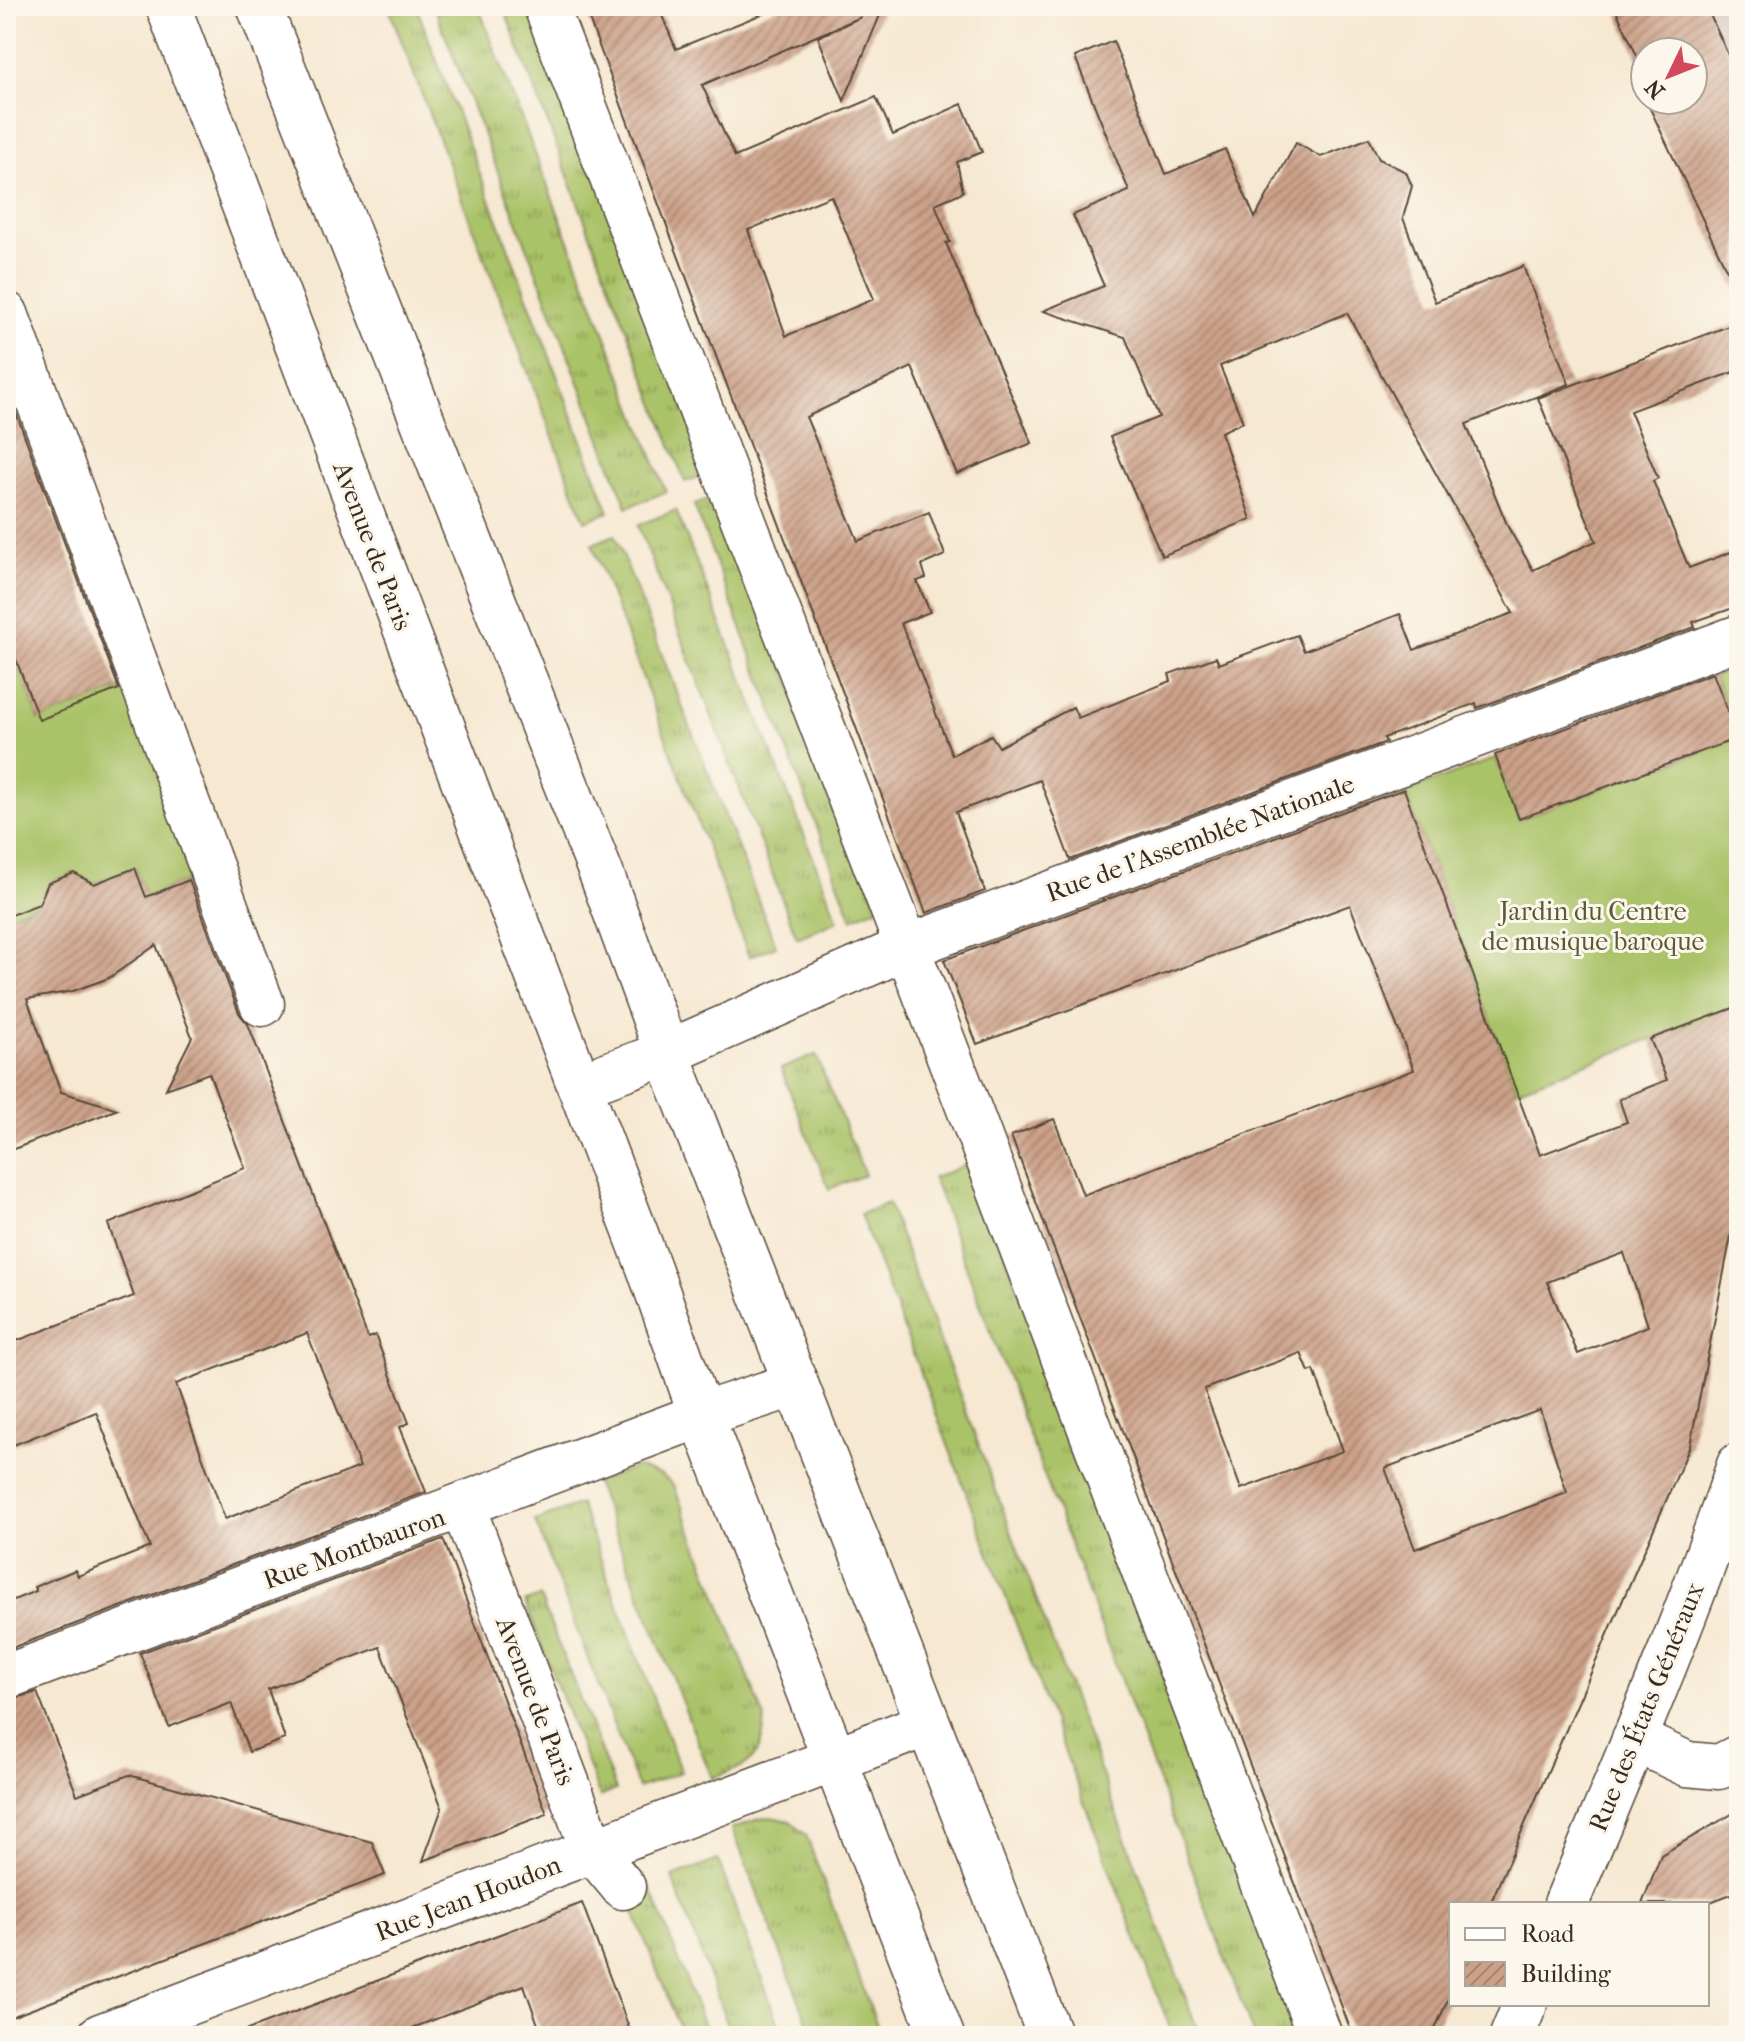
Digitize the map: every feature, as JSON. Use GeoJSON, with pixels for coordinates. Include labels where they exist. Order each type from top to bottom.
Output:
{"type":"FeatureCollection","features":[{"type":"Feature","properties":{"kind":"street","name":"Avenue de Paris"},"geometry":{"type":"LineString","coordinates":[[168,6],[579,1085],[701,1415],[942,2036]]}},
{"type":"Feature","properties":{"kind":"street"},"geometry":{"type":"LineString","coordinates":[[259,6],[601,873],[667,1053],[1050,2036]]}},
{"type":"Feature","properties":{"kind":"street"},"geometry":{"type":"LineString","coordinates":[[546,6],[1320,2036]]}},
{"type":"Feature","properties":{"kind":"street"},"geometry":{"type":"LineString","coordinates":[[6,314],[262,1004]]}},
{"type":"Feature","properties":{"kind":"street","name":"Rue de l'Assemblée Nationale"},"geometry":{"type":"LineString","coordinates":[[667,1053],[907,947],[1739,637]]}},
{"type":"Feature","properties":{"kind":"street"},"geometry":{"type":"LineString","coordinates":[[579,1085],[667,1053]]}},
{"type":"Feature","properties":{"kind":"street"},"geometry":{"type":"LineString","coordinates":[[701,1415],[796,1384]]}},
{"type":"Feature","properties":{"kind":"street","name":"Rue Montbauron"},"geometry":{"type":"LineString","coordinates":[[6,1677],[701,1415]]}},
{"type":"Feature","properties":{"kind":"street","name":"Rue des États Généraux"},"geometry":{"type":"LineString","coordinates":[[1567,1902],[1634,1739],[1739,1465]]}},
{"type":"Feature","properties":{"kind":"street","name":"Avenue de Paris"},"geometry":{"type":"LineString","coordinates":[[463,1507],[593,1851],[623,1887]]}},
{"type":"Feature","properties":{"kind":"street"},"geometry":{"type":"LineString","coordinates":[[836,1759],[927,1724]]}},
{"type":"Feature","properties":{"kind":"street"},"geometry":{"type":"LineString","coordinates":[[1634,1739],[1687,1764],[1719,1767],[1739,1757]]}},
{"type":"Feature","properties":{"kind":"street","name":"Rue Jean Houdon"},"geometry":{"type":"LineString","coordinates":[[100,2036],[836,1759]]}},
{"type":"Feature","properties":{"kind":"street"},"geometry":{"type":"LineString","coordinates":[[1512,2036],[1524,2006]]}},
{"type":"Feature","properties":{"kind":"shaded area"},"geometry":{"type":"Polygon","coordinates":[[[1706,6],[1739,6],[1739,79],[1706,6]]]}},
{"type":"Feature","properties":{"kind":"green space"},"geometry":{"type":"Polygon","coordinates":[[[388,6],[416,6],[609,512],[585,521],[388,6]]]}},
{"type":"Feature","properties":{"kind":"green space"},"geometry":{"type":"Polygon","coordinates":[[[434,6],[478,6],[666,492],[627,507],[434,6]]]}},
{"type":"Feature","properties":{"kind":"green space"},"geometry":{"type":"Polygon","coordinates":[[[503,6],[531,6],[710,473],[685,482],[503,6]]]}},
{"type":"Feature","properties":{"kind":"green space"},"geometry":{"type":"Polygon","coordinates":[[[717,496],[878,907],[852,919],[694,505],[717,496]]]}},
{"type":"Feature","properties":{"kind":"green space"},"geometry":{"type":"Polygon","coordinates":[[[676,510],[838,921],[797,938],[638,525],[676,510]]]}},
{"type":"Feature","properties":{"kind":"green space"},"geometry":{"type":"Polygon","coordinates":[[[615,535],[776,946],[749,957],[592,544],[615,535]]]}},
{"type":"Feature","properties":{"kind":"green space"},"geometry":{"type":"Polygon","coordinates":[[[6,629],[39,720],[130,685],[202,875],[146,897],[135,868],[94,884],[74,873],[52,882],[39,904],[6,917],[6,629]]]}},
{"type":"Feature","properties":{"kind":"green space","name":"Jardin du Centre de musique baroque"},"geometry":{"type":"Polygon","coordinates":[[[1739,666],[1739,1006],[1516,1090],[1405,792],[1496,758],[1519,819],[1738,738],[1714,676],[1739,666]]]}},
{"type":"Feature","properties":{"kind":"green space"},"geometry":{"type":"Polygon","coordinates":[[[816,1055],[865,1175],[829,1189],[781,1069],[816,1055]]]}},
{"type":"Feature","properties":{"kind":"green space"},"geometry":{"type":"Polygon","coordinates":[[[971,1163],[1298,2036],[1254,2036],[933,1178],[971,1163]]]}},
{"type":"Feature","properties":{"kind":"green space"},"geometry":{"type":"Polygon","coordinates":[[[888,1203],[1200,2036],[1173,2036],[860,1214],[888,1203]]]}},
{"type":"Feature","properties":{"kind":"green space"},"geometry":{"type":"Polygon","coordinates":[[[636,1467],[662,1475],[674,1486],[765,1719],[761,1745],[751,1760],[712,1778],[595,1482],[636,1467]]]}},
{"type":"Feature","properties":{"kind":"green space"},"geometry":{"type":"Polygon","coordinates":[[[580,1504],[681,1772],[638,1788],[535,1521],[580,1504]]]}},
{"type":"Feature","properties":{"kind":"green space"},"geometry":{"type":"Polygon","coordinates":[[[540,1597],[616,1790],[600,1797],[525,1602],[540,1597]]]}},
{"type":"Feature","properties":{"kind":"green space"},"geometry":{"type":"Polygon","coordinates":[[[771,1817],[790,1821],[806,1835],[881,2036],[813,2036],[732,1828],[771,1817]]]}},
{"type":"Feature","properties":{"kind":"green space"},"geometry":{"type":"Polygon","coordinates":[[[718,1860],[783,2036],[732,2036],[672,1877],[718,1860]]]}},
{"type":"Feature","properties":{"kind":"green space"},"geometry":{"type":"Polygon","coordinates":[[[649,1884],[708,2036],[683,2036],[626,1892],[649,1884]]]}},
{"type":"Feature","properties":{"kind":"building"},"geometry":{"type":"Polygon","coordinates":[[[584,6],[658,6],[676,49],[782,6],[887,6],[883,8],[844,101],[818,37],[861,17],[702,85],[735,157],[876,97],[893,135],[962,104],[982,152],[957,162],[963,192],[935,204],[950,242],[946,243],[1032,443],[957,474],[912,367],[806,417],[858,541],[929,512],[945,555],[922,565],[926,578],[917,581],[930,612],[901,623],[952,755],[991,735],[999,747],[1073,707],[1078,718],[1171,681],[1169,674],[1216,657],[1219,664],[1297,635],[1304,651],[1400,614],[1414,650],[1513,613],[1347,313],[1220,366],[1243,422],[1221,432],[1251,519],[1162,556],[1110,437],[1159,417],[1125,337],[1043,311],[1104,286],[1073,215],[1129,191],[1075,57],[1113,41],[1166,174],[1225,149],[1255,218],[1296,143],[1321,157],[1369,138],[1379,159],[1406,172],[1412,186],[1403,218],[1435,302],[1523,266],[1569,384],[1466,424],[1508,527],[1533,570],[1596,541],[1538,398],[1739,322],[1739,370],[1630,411],[1658,478],[1653,481],[1689,568],[1739,549],[1739,606],[1693,622],[1695,627],[1477,708],[1476,703],[1384,738],[1386,742],[1070,860],[1040,780],[956,812],[985,891],[926,913],[584,6]],[[831,196],[748,230],[786,336],[874,299],[831,196]]]}},
{"type":"Feature","properties":{"kind":"building"},"geometry":{"type":"Polygon","coordinates":[[[1614,6],[1706,6],[1739,79],[1739,296],[1654,116],[1709,116],[1709,36],[1629,36],[1629,38],[1614,6]]]}},
{"type":"Feature","properties":{"kind":"building"},"geometry":{"type":"Polygon","coordinates":[[[6,386],[119,689],[39,720],[6,633],[6,386]]]}},
{"type":"Feature","properties":{"kind":"building"},"geometry":{"type":"Polygon","coordinates":[[[1713,673],[1738,738],[1519,819],[1495,755],[1713,673]]]}},
{"type":"Feature","properties":{"kind":"building"},"geometry":{"type":"Polygon","coordinates":[[[1404,789],[1540,1155],[1627,1122],[1619,1099],[1667,1080],[1650,1039],[1739,1006],[1739,1195],[1690,1446],[1491,1902],[1449,1902],[1449,1997],[1432,2036],[1353,2036],[1011,1136],[1054,1119],[1083,1195],[1414,1070],[1350,905],[977,1044],[944,960],[1404,789]],[[1624,1253],[1547,1282],[1578,1354],[1648,1326],[1624,1253]],[[1301,1353],[1204,1389],[1241,1489],[1343,1451],[1314,1370],[1309,1372],[1301,1353]],[[1540,1410],[1385,1468],[1415,1549],[1567,1493],[1540,1410]]]}},
{"type":"Feature","properties":{"kind":"building"},"geometry":{"type":"Polygon","coordinates":[[[135,868],[146,897],[189,880],[239,1013],[248,1024],[368,1338],[375,1335],[401,1402],[409,1423],[400,1427],[426,1492],[6,1650],[6,1603],[75,1570],[78,1576],[150,1547],[96,1412],[6,1448],[6,1345],[134,1296],[108,1224],[245,1168],[209,1073],[166,1089],[192,1037],[156,945],[109,978],[73,991],[27,999],[61,1092],[118,1109],[6,1152],[6,917],[39,904],[48,883],[74,873],[94,884],[135,868]],[[307,1333],[176,1384],[225,1519],[360,1467],[307,1333]]]}},
{"type":"Feature","properties":{"kind":"building"},"geometry":{"type":"Polygon","coordinates":[[[443,1539],[547,1814],[423,1861],[442,1808],[380,1647],[268,1689],[285,1739],[249,1752],[231,1703],[169,1727],[140,1653],[443,1539]]]}},
{"type":"Feature","properties":{"kind":"building"},"geometry":{"type":"Polygon","coordinates":[[[37,1692],[77,1795],[129,1775],[372,1842],[385,1875],[6,2019],[6,1701],[37,1692]]]}},
{"type":"Feature","properties":{"kind":"building"},"geometry":{"type":"Polygon","coordinates":[[[1739,1810],[1739,1891],[1709,1902],[1643,1902],[1661,1855],[1739,1810]]]}},
{"type":"Feature","properties":{"kind":"building"},"geometry":{"type":"Polygon","coordinates":[[[582,1903],[632,2036],[542,2036],[524,1985],[392,2036],[243,2036],[242,2032],[582,1903]]]}}]}
